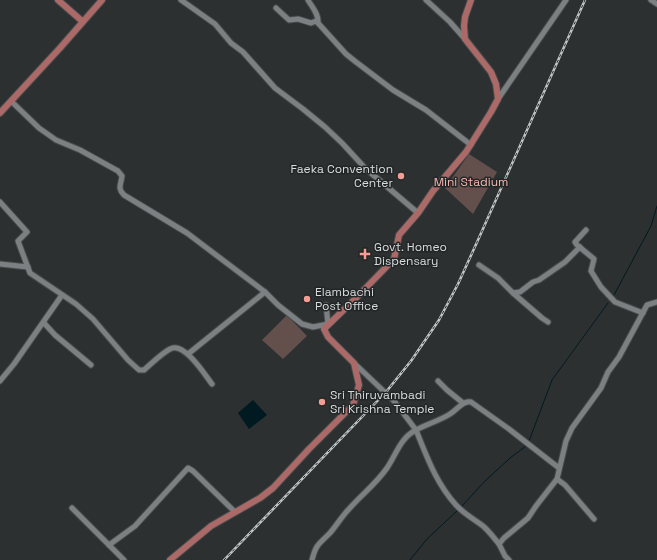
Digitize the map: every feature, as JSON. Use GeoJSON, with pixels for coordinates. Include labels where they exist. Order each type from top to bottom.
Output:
{"type":"FeatureCollection","features":[{"type":"Feature","properties":{"kind":"main road"},"geometry":{"type":"LineString","coordinates":[[58,0],[82,21]]}},
{"type":"Feature","properties":{"kind":"main road"},"geometry":{"type":"LineString","coordinates":[[0,113],[102,0]]}},
{"type":"Feature","properties":{"kind":"main road"},"geometry":{"type":"LineString","coordinates":[[170,560],[210,526],[260,498],[273,488],[353,405],[359,385],[354,363],[332,342],[324,329],[394,259],[399,235],[466,152],[498,99],[496,84],[491,72],[466,39],[464,26],[470,0]]}},
{"type":"Feature","properties":{"kind":"street"},"geometry":{"type":"LineString","coordinates":[[181,0],[214,24],[231,44],[246,55],[275,88],[304,109],[325,127],[376,178],[418,213]]}},
{"type":"Feature","properties":{"kind":"street"},"geometry":{"type":"LineString","coordinates":[[308,0],[317,14],[318,23],[346,54],[393,90],[426,110],[471,144]]}},
{"type":"Feature","properties":{"kind":"street"},"geometry":{"type":"LineString","coordinates":[[426,0],[466,39]]}},
{"type":"Feature","properties":{"kind":"street"},"geometry":{"type":"LineString","coordinates":[[498,99],[566,0]]}},
{"type":"Feature","properties":{"kind":"street"},"geometry":{"type":"LineString","coordinates":[[651,0],[657,4]]}},
{"type":"Feature","properties":{"kind":"street"},"geometry":{"type":"LineString","coordinates":[[276,8],[289,20],[298,19],[311,23],[318,23]]}},
{"type":"Feature","properties":{"kind":"street"},"geometry":{"type":"LineString","coordinates":[[11,102],[39,128],[56,140],[80,150],[118,171],[122,176],[119,186],[124,195],[187,233],[265,292],[278,305],[302,324],[313,327],[328,324],[326,305]]}},
{"type":"Feature","properties":{"kind":"street"},"geometry":{"type":"LineString","coordinates":[[0,202],[27,232],[18,240],[30,273],[76,304],[93,319],[128,360],[139,370],[144,370],[170,348],[177,347],[188,354],[212,384]]}},
{"type":"Feature","properties":{"kind":"street"},"geometry":{"type":"LineString","coordinates":[[586,230],[575,242],[594,259],[591,271],[601,287],[615,302],[643,312]]}},
{"type":"Feature","properties":{"kind":"street"},"geometry":{"type":"LineString","coordinates":[[513,293],[520,292],[558,266],[574,254],[580,247]]}},
{"type":"Feature","properties":{"kind":"street"},"geometry":{"type":"LineString","coordinates":[[0,264],[28,267]]}},
{"type":"Feature","properties":{"kind":"street"},"geometry":{"type":"LineString","coordinates":[[479,265],[498,278],[513,293],[548,322]]}},
{"type":"Feature","properties":{"kind":"street"},"geometry":{"type":"LineString","coordinates":[[188,354],[265,292]]}},
{"type":"Feature","properties":{"kind":"street"},"geometry":{"type":"LineString","coordinates":[[0,381],[44,323],[62,295]]}},
{"type":"Feature","properties":{"kind":"street"},"geometry":{"type":"LineString","coordinates":[[499,544],[528,518],[557,479],[566,441],[572,428],[601,388],[608,372],[619,357],[647,305],[657,302]]}},
{"type":"Feature","properties":{"kind":"street"},"geometry":{"type":"LineString","coordinates":[[44,323],[55,335],[91,365]]}},
{"type":"Feature","properties":{"kind":"street"},"geometry":{"type":"LineString","coordinates":[[354,363],[394,401],[416,430],[435,475],[442,488],[456,506],[482,526],[499,544],[505,556],[510,560]]}},
{"type":"Feature","properties":{"kind":"street"},"geometry":{"type":"LineString","coordinates":[[438,381],[463,403]]}},
{"type":"Feature","properties":{"kind":"street"},"geometry":{"type":"LineString","coordinates":[[312,560],[314,550],[318,543],[330,533],[349,508],[373,486],[387,468],[404,438],[416,430],[438,421],[450,414],[467,401],[471,402],[509,429],[559,468]]}},
{"type":"Feature","properties":{"kind":"street"},"geometry":{"type":"LineString","coordinates":[[109,545],[134,526],[188,468],[193,471],[235,512]]}},
{"type":"Feature","properties":{"kind":"street"},"geometry":{"type":"LineString","coordinates":[[557,479],[565,485],[594,519]]}},
{"type":"Feature","properties":{"kind":"street"},"geometry":{"type":"LineString","coordinates":[[72,508],[124,560]]}},
{"type":"Feature","properties":{"kind":"green space","name":"Mini Stadium"},"geometry":{"type":"Polygon","coordinates":[[[469,154],[497,172],[473,214],[445,188],[469,154]]]}},
{"type":"Feature","properties":{"kind":"green space"},"geometry":{"type":"Polygon","coordinates":[[[287,315],[307,336],[283,359],[262,340],[287,315]]]}},
{"type":"Feature","properties":{"kind":"water"},"geometry":{"type":"Polygon","coordinates":[[[253,400],[267,415],[249,429],[238,413],[253,400]]]}},
{"type":"Feature","properties":{"kind":"waterway"},"geometry":{"type":"LineString","coordinates":[[614,295],[651,226],[657,206]]}},
{"type":"Feature","properties":{"kind":"waterway"},"geometry":{"type":"LineString","coordinates":[[529,441],[552,380],[608,303]]}},
{"type":"Feature","properties":{"kind":"waterway"},"geometry":{"type":"LineString","coordinates":[[462,506],[484,482],[510,458],[526,446]]}},
{"type":"Feature","properties":{"kind":"waterway"},"geometry":{"type":"LineString","coordinates":[[410,560],[427,539],[458,510]]}},
{"type":"Feature","properties":{"kind":"railway"},"geometry":{"type":"LineString","coordinates":[[224,560],[386,392],[411,361],[439,320],[458,284],[585,0]]}},
{"type":"Feature","properties":{"kind":"place","name":"Faeka Convention Center"},"geometry":{"type":"Point","coordinates":[401,176]}},
{"type":"Feature","properties":{"kind":"place","name":"Govt. Homeo Dispensary"},"geometry":{"type":"Point","coordinates":[365,254]}},
{"type":"Feature","properties":{"kind":"place","name":"Elambachi Post Office"},"geometry":{"type":"Point","coordinates":[307,299]}},
{"type":"Feature","properties":{"kind":"place","name":"Sri Thiruvambadi Sri Krishna Temple"},"geometry":{"type":"Point","coordinates":[322,402]}}]}
